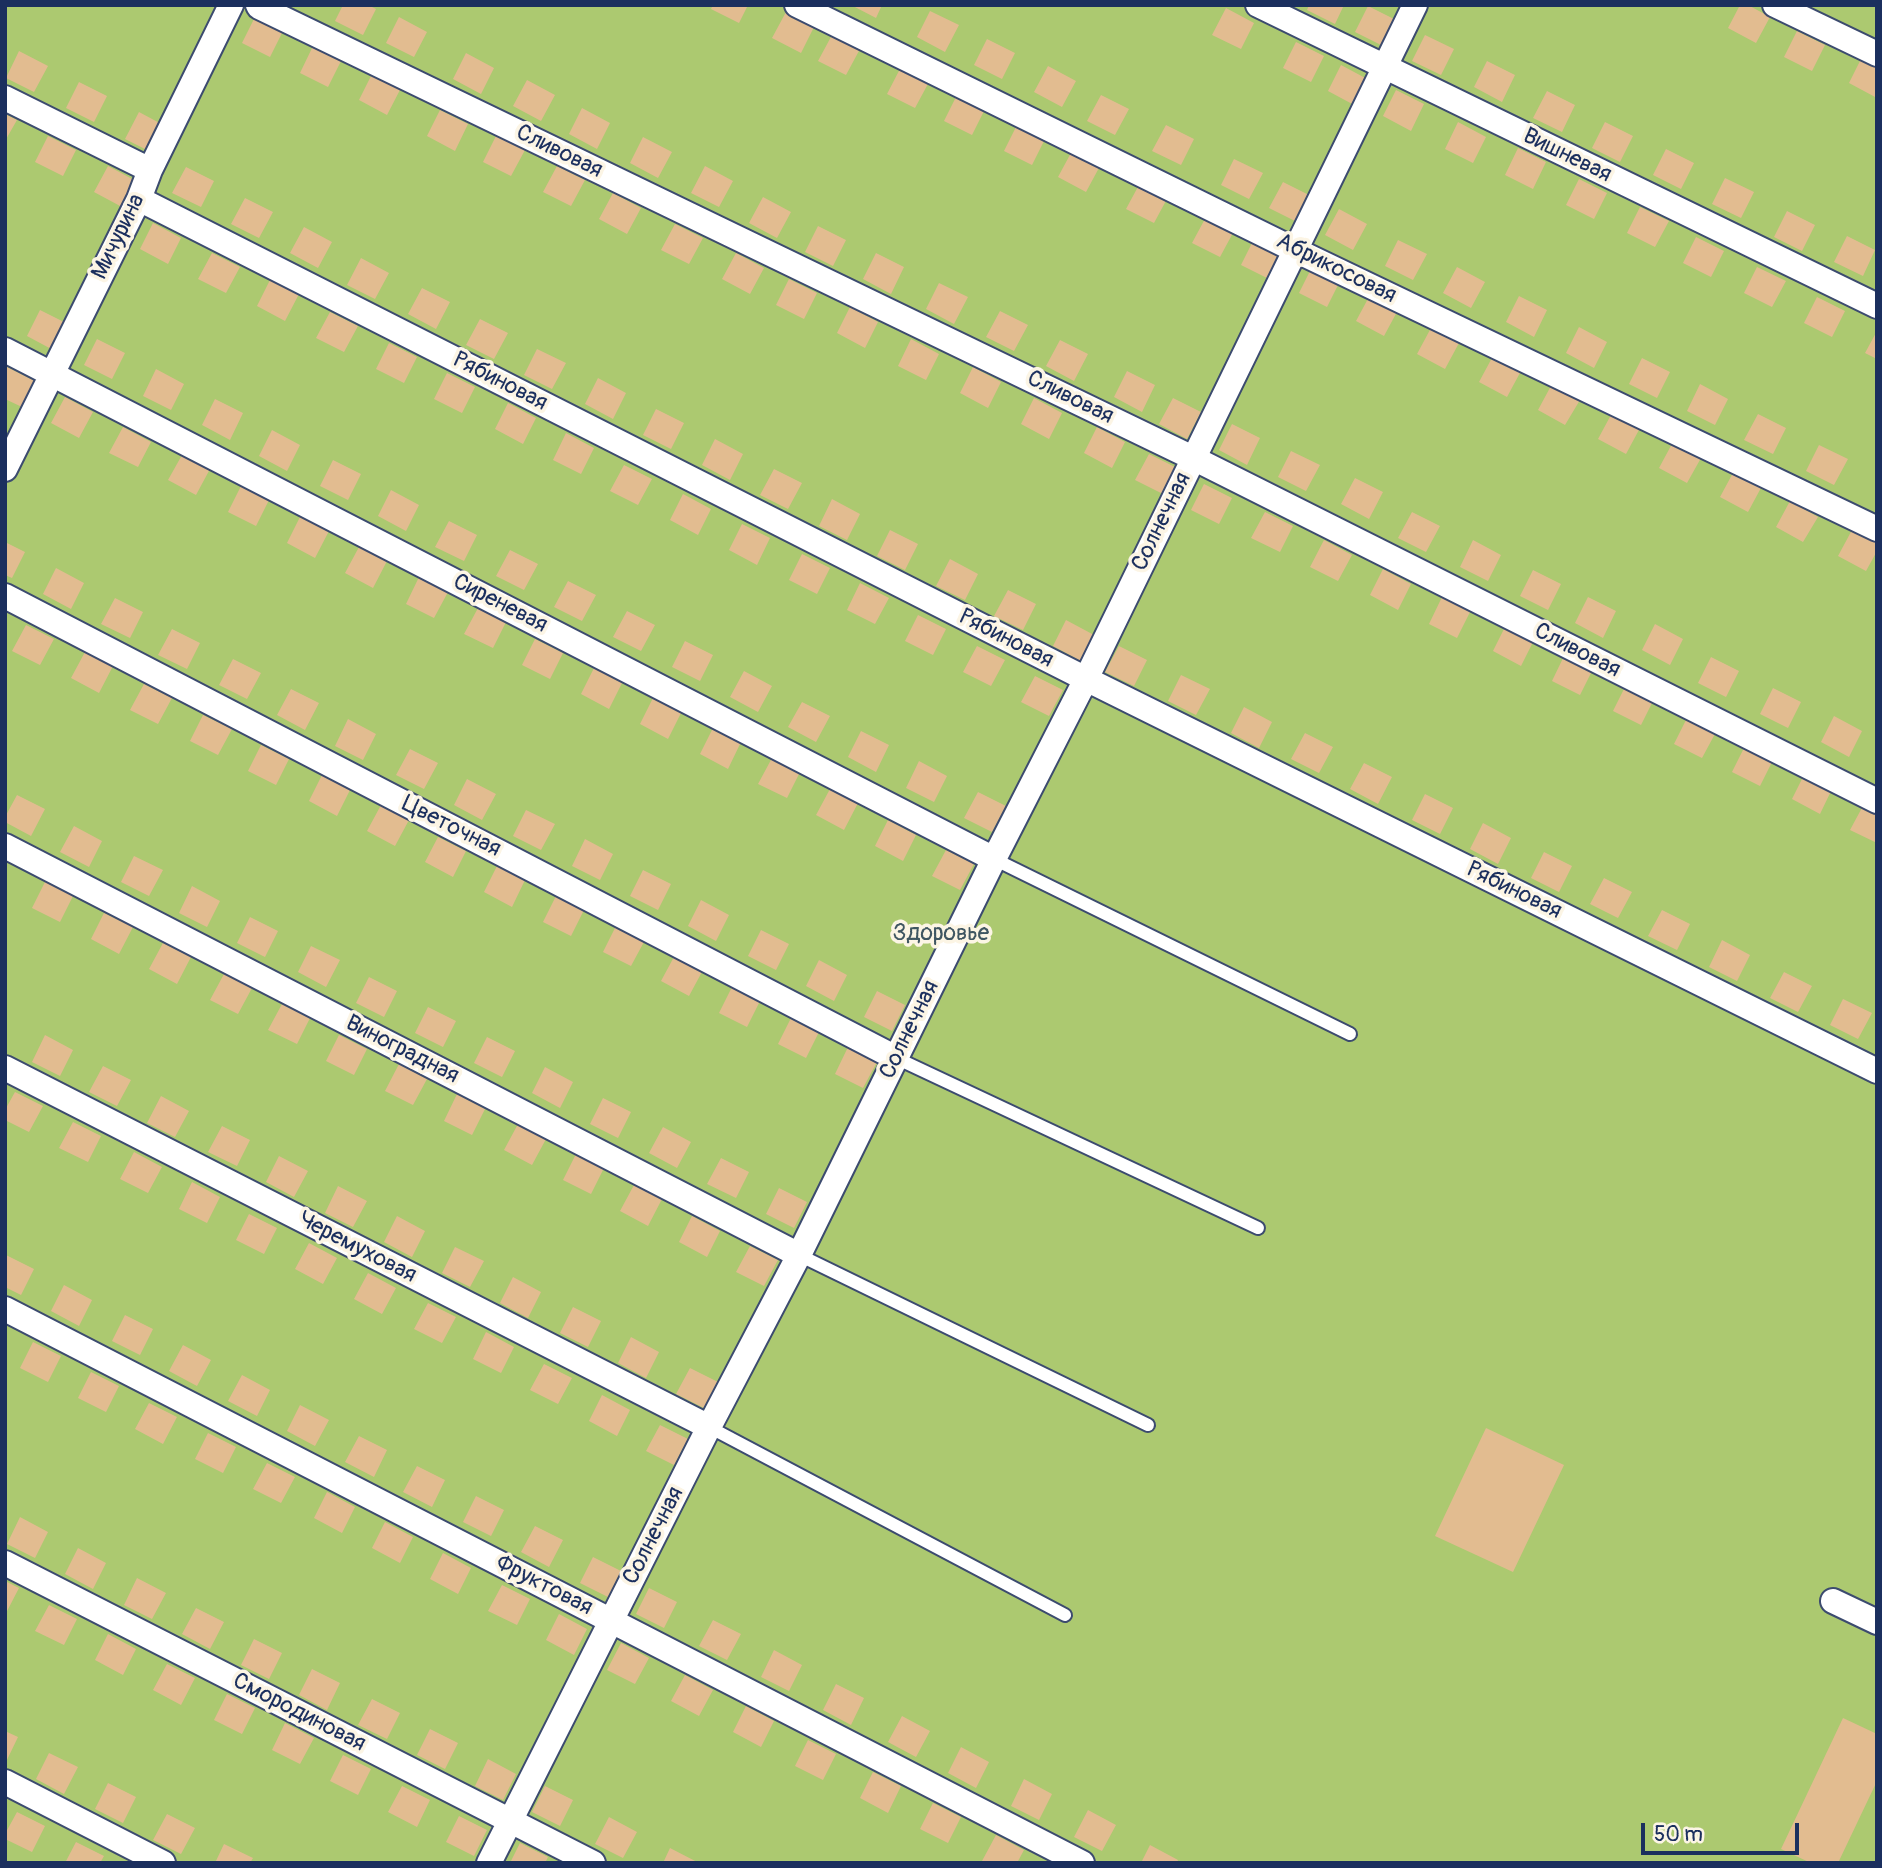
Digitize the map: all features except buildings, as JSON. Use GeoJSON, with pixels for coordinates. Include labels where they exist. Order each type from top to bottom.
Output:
{"type":"FeatureCollection","features":[{"type":"Feature","properties":{"kind":"street","name":"Мичурина"},"geometry":{"type":"LineString","coordinates":[[5,469],[232,5]]}},
{"type":"Feature","properties":{"kind":"street","name":"Сливовая"},"geometry":{"type":"LineString","coordinates":[[258,5],[1193,458],[1877,802]]}},
{"type":"Feature","properties":{"kind":"street","name":"Абрикосовая"},"geometry":{"type":"LineString","coordinates":[[797,5],[1295,250],[1877,529]]}},
{"type":"Feature","properties":{"kind":"street","name":"Вишневая"},"geometry":{"type":"LineString","coordinates":[[1258,5],[1877,306]]}},
{"type":"Feature","properties":{"kind":"street","name":"Солнечная"},"geometry":{"type":"LineString","coordinates":[[489,1863],[799,1255],[1086,679],[1415,5]]}},
{"type":"Feature","properties":{"kind":"street"},"geometry":{"type":"LineString","coordinates":[[1775,5],[1877,54]]}},
{"type":"Feature","properties":{"kind":"street"},"geometry":{"type":"LineString","coordinates":[[5,98],[150,170]]}},
{"type":"Feature","properties":{"kind":"street","name":"Рябиновая"},"geometry":{"type":"LineString","coordinates":[[139,199],[1086,679],[1877,1071]]}},
{"type":"Feature","properties":{"kind":"street","name":"Сиреневая"},"geometry":{"type":"LineString","coordinates":[[5,349],[994,859]]}},
{"type":"Feature","properties":{"kind":"street","name":"Цветочная"},"geometry":{"type":"LineString","coordinates":[[5,596],[896,1058]]}},
{"type":"Feature","properties":{"kind":"street","name":"Виноградная"},"geometry":{"type":"LineString","coordinates":[[5,846],[799,1255]]}},
{"type":"Feature","properties":{"kind":"street","name":"Черемуховая"},"geometry":{"type":"LineString","coordinates":[[5,1068],[709,1427]]}},
{"type":"Feature","properties":{"kind":"street","name":"Фруктовая"},"geometry":{"type":"LineString","coordinates":[[5,1309],[1082,1863]]}},
{"type":"Feature","properties":{"kind":"street","name":"Смородиновая"},"geometry":{"type":"LineString","coordinates":[[5,1563],[593,1863]]}},
{"type":"Feature","properties":{"kind":"street"},"geometry":{"type":"LineString","coordinates":[[1833,1601],[1877,1622]]}},
{"type":"Feature","properties":{"kind":"street"},"geometry":{"type":"LineString","coordinates":[[5,1782],[163,1863]]}},
{"type":"Feature","properties":{"kind":"lane"},"geometry":{"type":"LineString","coordinates":[[994,859],[1350,1034]]}},
{"type":"Feature","properties":{"kind":"lane"},"geometry":{"type":"LineString","coordinates":[[896,1058],[1258,1228]]}},
{"type":"Feature","properties":{"kind":"lane"},"geometry":{"type":"LineString","coordinates":[[799,1255],[1148,1424]]}},
{"type":"Feature","properties":{"kind":"lane"},"geometry":{"type":"LineString","coordinates":[[709,1427],[1065,1615]]}},
{"type":"Feature","properties":{"kind":"green space","name":"Здоровье"},"geometry":{"type":"Polygon","coordinates":[[[5,5],[1877,5],[1877,1863],[5,1863],[5,5]]]}}]}
